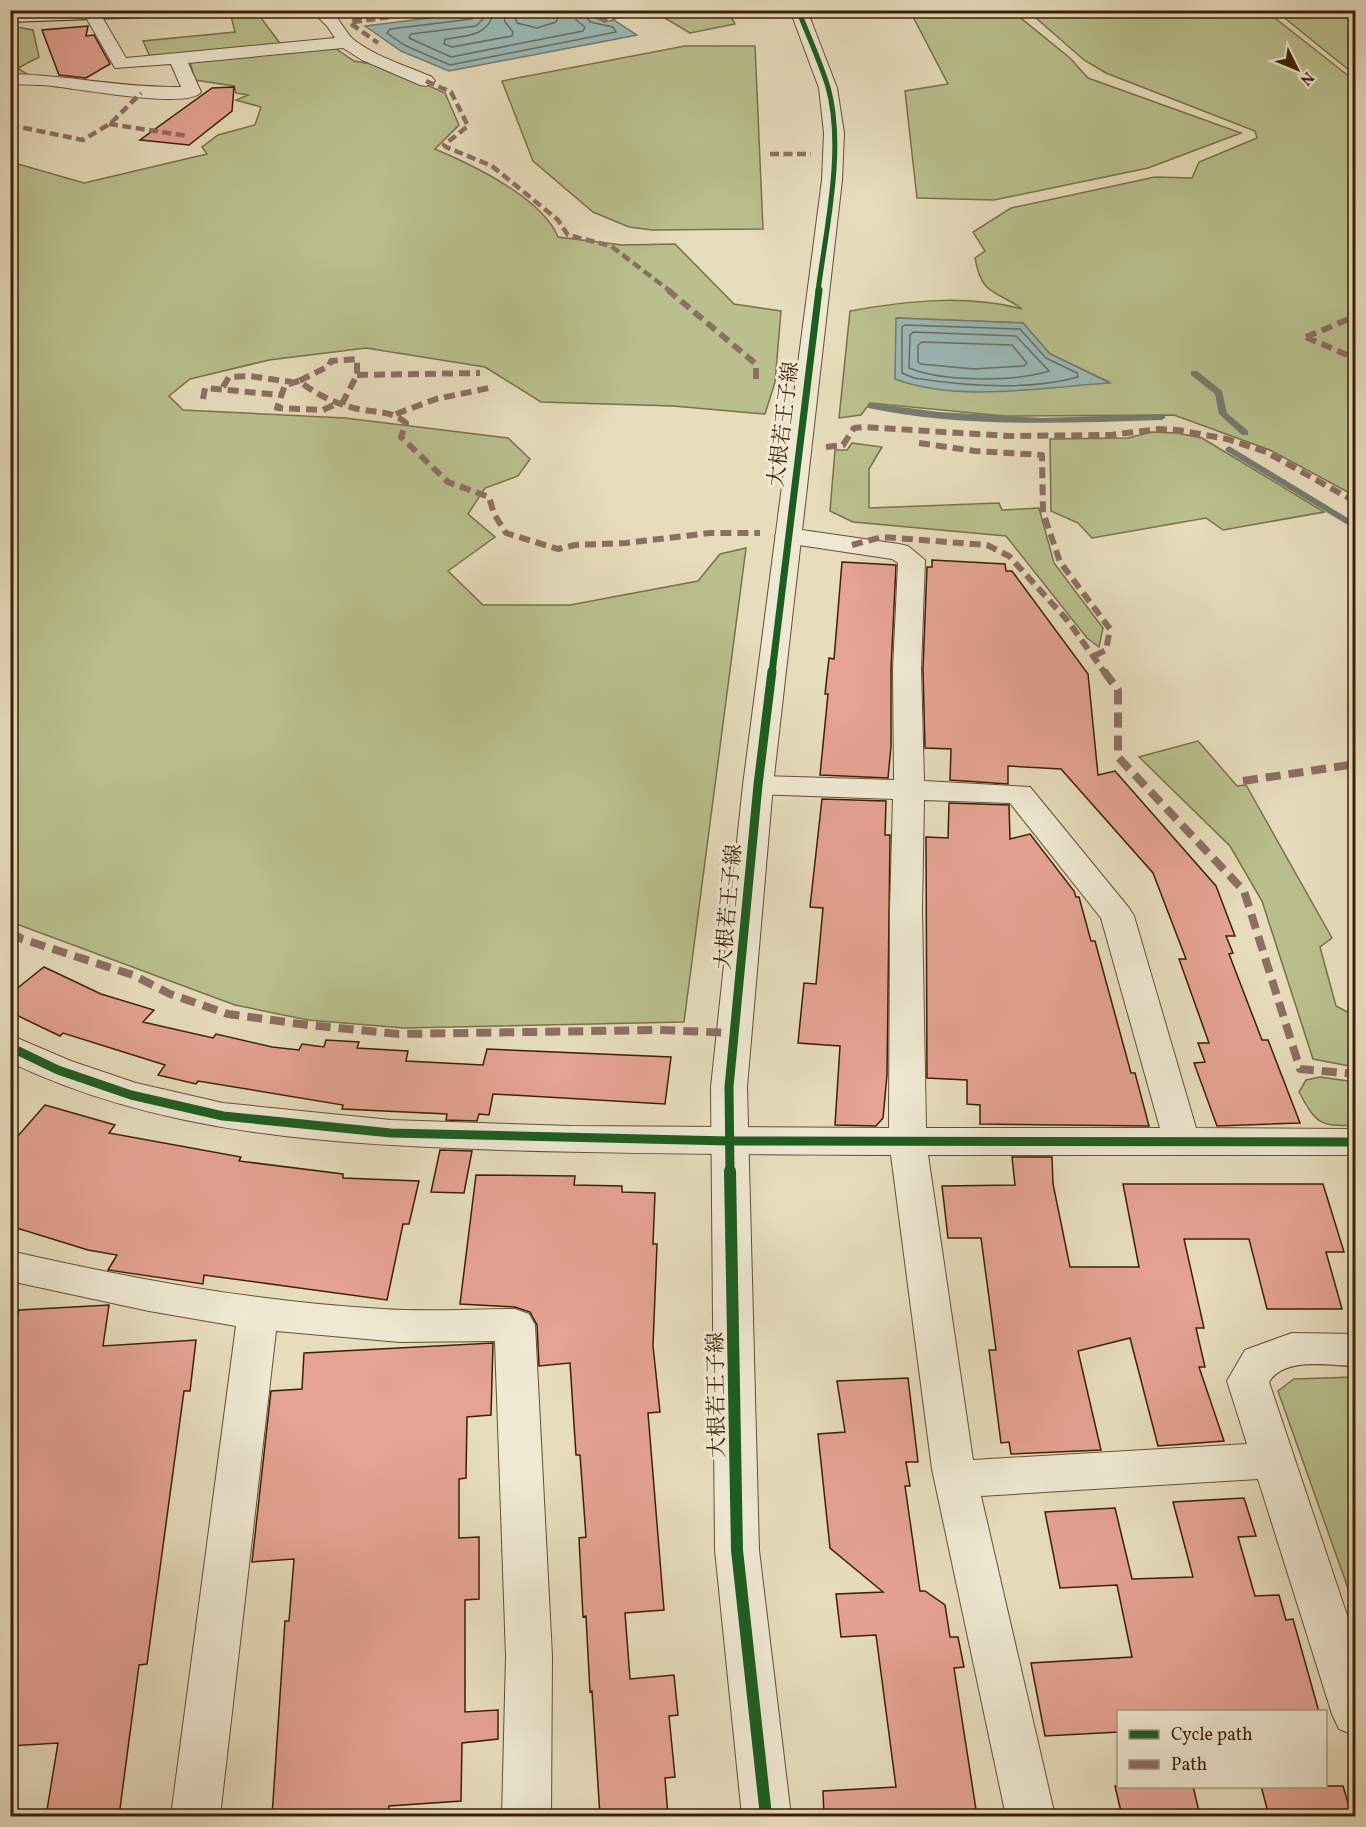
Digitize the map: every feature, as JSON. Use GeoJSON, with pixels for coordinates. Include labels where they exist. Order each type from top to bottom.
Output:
{"type":"FeatureCollection","features":[{"type":"Feature","properties":{"kind":"street"},"geometry":{"type":"LineString","coordinates":[[10,17],[199,10]]}},
{"type":"Feature","properties":{"kind":"street"},"geometry":{"type":"LineString","coordinates":[[319,10],[334,23],[346,42],[368,56],[426,81]]}},
{"type":"Feature","properties":{"kind":"street","name":"大根若王子線"},"geometry":{"type":"LineString","coordinates":[[766,1816],[737,1550],[729,1087],[758,785],[832,180],[834,133],[828,88],[798,10]]}},
{"type":"Feature","properties":{"kind":"street"},"geometry":{"type":"LineString","coordinates":[[92,14],[121,64],[346,42]]}},
{"type":"Feature","properties":{"kind":"street"},"geometry":{"type":"LineString","coordinates":[[10,79],[50,80],[141,93],[192,92],[178,60]]}},
{"type":"Feature","properties":{"kind":"street"},"geometry":{"type":"LineString","coordinates":[[788,536],[899,552],[912,560],[907,669],[908,1143],[955,1479],[1030,1816]]}},
{"type":"Feature","properties":{"kind":"street"},"geometry":{"type":"LineString","coordinates":[[758,785],[1018,794],[1117,916],[1182,1142]]}},
{"type":"Feature","properties":{"kind":"street"},"geometry":{"type":"LineString","coordinates":[[10,1047],[58,1070],[131,1095],[223,1116],[391,1132],[571,1139],[908,1143],[1356,1142]]}},
{"type":"Feature","properties":{"kind":"street"},"geometry":{"type":"LineString","coordinates":[[10,1266],[84,1283],[258,1314],[385,1325],[515,1325],[528,1656],[527,1816]]}},
{"type":"Feature","properties":{"kind":"street"},"geometry":{"type":"LineString","coordinates":[[195,1816],[258,1314]]}},
{"type":"Feature","properties":{"kind":"street"},"geometry":{"type":"LineString","coordinates":[[1356,1350],[1292,1349],[1260,1362],[1248,1381],[1356,1714]]}},
{"type":"Feature","properties":{"kind":"street"},"geometry":{"type":"LineString","coordinates":[[955,1479],[1273,1460]]}},
{"type":"Feature","properties":{"kind":"green space"},"geometry":{"type":"Polygon","coordinates":[[[728,11],[735,24],[690,33],[656,13],[728,11]]]}},
{"type":"Feature","properties":{"kind":"green space"},"geometry":{"type":"Polygon","coordinates":[[[910,11],[1012,11],[1070,58],[1088,78],[1241,133],[1148,168],[994,200],[917,198],[905,91],[948,84],[910,11]]]}},
{"type":"Feature","properties":{"kind":"green space"},"geometry":{"type":"Polygon","coordinates":[[[1028,11],[1266,11],[1355,81],[1355,496],[1270,450],[1174,415],[1004,416],[870,403],[861,415],[839,418],[850,311],[893,304],[958,300],[1001,304],[1022,309],[991,291],[981,280],[975,258],[985,251],[973,232],[1011,208],[1155,177],[1192,178],[1199,162],[1257,138],[1255,131],[1106,73],[1084,60],[1028,11]],[[897,318],[1109,382],[1050,354],[1023,323],[897,318]]]}},
{"type":"Feature","properties":{"kind":"green space"},"geometry":{"type":"Polygon","coordinates":[[[1276,11],[1355,11],[1355,75],[1276,11]]]}},
{"type":"Feature","properties":{"kind":"green space"},"geometry":{"type":"Polygon","coordinates":[[[258,14],[282,46],[151,59],[143,41],[235,32],[231,16],[258,14]]]}},
{"type":"Feature","properties":{"kind":"green space"},"geometry":{"type":"Polygon","coordinates":[[[11,26],[33,30],[39,57],[18,68],[27,74],[11,77],[11,26]]]}},
{"type":"Feature","properties":{"kind":"green space"},"geometry":{"type":"Polygon","coordinates":[[[685,46],[755,46],[763,229],[652,230],[629,227],[593,212],[533,161],[502,81],[685,46]]]}},
{"type":"Feature","properties":{"kind":"green space"},"geometry":{"type":"Polygon","coordinates":[[[335,48],[354,61],[384,66],[445,93],[459,125],[435,149],[468,164],[522,196],[550,223],[558,237],[622,245],[675,244],[734,304],[781,311],[775,382],[765,414],[673,406],[541,402],[485,367],[366,348],[269,360],[190,379],[169,396],[183,410],[345,418],[508,438],[530,459],[518,476],[485,488],[468,514],[495,537],[448,571],[483,605],[570,605],[698,581],[720,554],[746,548],[684,1022],[404,1028],[308,1020],[235,1005],[11,922],[11,162],[84,183],[207,154],[202,147],[218,135],[255,125],[261,107],[236,100],[248,95],[236,93],[234,86],[195,80],[190,62],[335,48]]]}},
{"type":"Feature","properties":{"kind":"green space"},"geometry":{"type":"Polygon","coordinates":[[[1152,432],[1177,433],[1202,438],[1324,512],[1223,530],[1206,518],[1092,538],[1078,523],[1051,511],[1050,439],[1128,438],[1152,432]]]}},
{"type":"Feature","properties":{"kind":"green space"},"geometry":{"type":"Polygon","coordinates":[[[852,443],[882,447],[869,469],[869,508],[999,503],[1002,510],[1039,508],[1054,563],[1103,628],[1099,647],[1087,638],[1006,536],[853,522],[830,511],[835,450],[847,450],[852,443]]]}},
{"type":"Feature","properties":{"kind":"green space"},"geometry":{"type":"Polygon","coordinates":[[[1198,741],[1237,786],[1246,785],[1332,938],[1320,947],[1336,1006],[1355,1016],[1355,1067],[1313,1059],[1262,901],[1230,846],[1139,757],[1198,741]]]}},
{"type":"Feature","properties":{"kind":"green space"},"geometry":{"type":"Polygon","coordinates":[[[1320,1077],[1355,1082],[1355,1125],[1326,1124],[1310,1111],[1299,1092],[1306,1080],[1320,1077]]]}},
{"type":"Feature","properties":{"kind":"green space"},"geometry":{"type":"Polygon","coordinates":[[[1356,1377],[1355,1608],[1278,1391],[1294,1379],[1356,1377]]]}},
{"type":"Feature","properties":{"kind":"water"},"geometry":{"type":"Polygon","coordinates":[[[495,10],[529,14],[588,13],[604,22],[614,20],[637,35],[449,71],[401,51],[365,26],[495,10]]]}},
{"type":"Feature","properties":{"kind":"water"},"geometry":{"type":"Polygon","coordinates":[[[896,318],[1023,323],[1050,354],[1110,383],[1001,392],[973,392],[920,386],[895,379],[896,318]]]}},
{"type":"Feature","properties":{"kind":"building"},"geometry":{"type":"Polygon","coordinates":[[[88,26],[86,36],[94,35],[110,64],[86,78],[59,75],[42,30],[88,26]]]}},
{"type":"Feature","properties":{"kind":"building"},"geometry":{"type":"Polygon","coordinates":[[[234,87],[232,111],[189,145],[140,140],[212,88],[234,87]]]}},
{"type":"Feature","properties":{"kind":"building"},"geometry":{"type":"Polygon","coordinates":[[[932,560],[1005,564],[1006,571],[1012,571],[1088,674],[1098,775],[1115,771],[1216,886],[1235,936],[1226,936],[1233,953],[1229,954],[1262,1040],[1268,1040],[1300,1123],[1217,1126],[1194,1063],[1205,1062],[1198,1043],[1209,1043],[1179,959],[1186,959],[1153,873],[1061,769],[1008,766],[1008,784],[950,780],[951,749],[925,748],[923,669],[927,567],[932,567],[932,560]]]}},
{"type":"Feature","properties":{"kind":"building"},"geometry":{"type":"Polygon","coordinates":[[[842,562],[896,565],[888,778],[820,775],[828,694],[825,694],[829,658],[834,659],[842,562]]]}},
{"type":"Feature","properties":{"kind":"building"},"geometry":{"type":"Polygon","coordinates":[[[822,799],[886,801],[885,835],[890,835],[887,1075],[883,1118],[876,1126],[835,1125],[840,1046],[798,1043],[804,983],[816,984],[823,908],[810,907],[822,799]]]}},
{"type":"Feature","properties":{"kind":"building"},"geometry":{"type":"Polygon","coordinates":[[[949,803],[1009,805],[1010,839],[1030,834],[1074,891],[1076,897],[1079,897],[1091,941],[1095,941],[1131,1073],[1135,1073],[1149,1126],[980,1124],[980,1105],[967,1104],[967,1080],[927,1078],[926,837],[948,838],[949,803]]]}},
{"type":"Feature","properties":{"kind":"building"},"geometry":{"type":"Polygon","coordinates":[[[44,967],[101,994],[154,1010],[143,1022],[213,1038],[216,1034],[272,1047],[299,1050],[302,1044],[324,1047],[326,1040],[359,1042],[357,1048],[408,1051],[406,1061],[483,1065],[487,1049],[671,1057],[665,1104],[493,1094],[489,1115],[479,1114],[477,1121],[446,1120],[447,1114],[342,1109],[343,1105],[198,1081],[196,1084],[158,1075],[165,1065],[63,1033],[60,1036],[10,1012],[10,994],[44,967]]]}},
{"type":"Feature","properties":{"kind":"building"},"geometry":{"type":"Polygon","coordinates":[[[45,1105],[115,1125],[109,1133],[241,1157],[239,1161],[343,1174],[343,1178],[419,1181],[409,1224],[403,1224],[387,1300],[204,1275],[203,1284],[108,1270],[117,1255],[88,1250],[10,1226],[10,1145],[45,1105]]]}},
{"type":"Feature","properties":{"kind":"building"},"geometry":{"type":"Polygon","coordinates":[[[440,1150],[472,1151],[464,1193],[431,1192],[440,1150]]]}},
{"type":"Feature","properties":{"kind":"building"},"geometry":{"type":"Polygon","coordinates":[[[1012,1157],[1052,1157],[1053,1184],[1070,1267],[1139,1267],[1123,1184],[1323,1184],[1344,1252],[1326,1252],[1342,1309],[1267,1309],[1249,1239],[1184,1239],[1204,1328],[1196,1328],[1205,1367],[1199,1367],[1224,1441],[1158,1446],[1130,1338],[1078,1351],[1101,1450],[1011,1454],[1009,1442],[1001,1443],[989,1350],[996,1350],[981,1238],[948,1238],[942,1186],[1015,1185],[1012,1157]]]}},
{"type":"Feature","properties":{"kind":"building"},"geometry":{"type":"Polygon","coordinates":[[[476,1175],[575,1176],[574,1185],[622,1186],[622,1192],[655,1193],[653,1244],[657,1244],[653,1346],[660,1412],[648,1413],[664,1610],[625,1613],[630,1679],[674,1675],[678,1715],[669,1716],[675,1777],[665,1778],[668,1816],[600,1816],[586,1616],[583,1617],[579,1538],[586,1537],[580,1455],[576,1455],[570,1363],[539,1366],[537,1325],[530,1312],[515,1307],[460,1304],[476,1175]]]}},
{"type":"Feature","properties":{"kind":"building"},"geometry":{"type":"Polygon","coordinates":[[[109,1305],[103,1346],[196,1340],[190,1391],[184,1391],[147,1664],[139,1665],[119,1816],[46,1816],[58,1743],[10,1746],[10,1327],[15,1327],[19,1310],[109,1305]]]}},
{"type":"Feature","properties":{"kind":"building"},"geometry":{"type":"Polygon","coordinates":[[[493,1343],[491,1415],[467,1417],[466,1478],[459,1479],[459,1538],[479,1537],[479,1599],[465,1600],[465,1712],[498,1710],[498,1739],[462,1743],[461,1801],[389,1806],[388,1816],[272,1816],[285,1621],[289,1621],[294,1559],[252,1562],[271,1391],[302,1389],[304,1353],[493,1343]]]}},
{"type":"Feature","properties":{"kind":"building"},"geometry":{"type":"Polygon","coordinates":[[[908,1378],[918,1462],[906,1462],[910,1486],[905,1486],[920,1591],[925,1591],[945,1605],[950,1637],[958,1637],[964,1667],[954,1668],[977,1816],[824,1816],[823,1791],[896,1787],[876,1635],[841,1637],[836,1594],[883,1592],[830,1548],[818,1434],[845,1432],[837,1381],[908,1378]]]}},
{"type":"Feature","properties":{"kind":"building"},"geometry":{"type":"Polygon","coordinates":[[[1244,1498],[1256,1536],[1238,1537],[1255,1596],[1279,1595],[1286,1620],[1293,1619],[1318,1710],[1117,1710],[1117,1732],[1045,1736],[1031,1663],[1132,1657],[1117,1585],[1060,1588],[1045,1512],[1115,1508],[1132,1579],[1193,1577],[1173,1502],[1244,1498]]]}},
{"type":"Feature","properties":{"kind":"building"},"geometry":{"type":"Polygon","coordinates":[[[1115,1786],[1117,1788],[1193,1788],[1200,1816],[1122,1816],[1115,1786]]]}},
{"type":"Feature","properties":{"kind":"building"},"geometry":{"type":"Polygon","coordinates":[[[1343,1786],[1352,1816],[1269,1816],[1262,1788],[1343,1786]]]}},
{"type":"Feature","properties":{"kind":"waterway"},"geometry":{"type":"LineString","coordinates":[[1194,373],[1219,393],[1223,414],[1245,433]]}},
{"type":"Feature","properties":{"kind":"waterway"},"geometry":{"type":"LineString","coordinates":[[871,406],[939,415],[1042,421],[1162,417]]}},
{"type":"Feature","properties":{"kind":"waterway"},"geometry":{"type":"LineString","coordinates":[[1229,449],[1356,527]]}},
{"type":"Feature","properties":{"kind":"marked path"},"geometry":{"type":"LineString","coordinates":[[372,10],[350,23],[378,43]]}},
{"type":"Feature","properties":{"kind":"marked path"},"geometry":{"type":"LineString","coordinates":[[353,22],[445,10]]}},
{"type":"Feature","properties":{"kind":"marked path"},"geometry":{"type":"LineString","coordinates":[[521,10],[568,10]]}},
{"type":"Feature","properties":{"kind":"marked path"},"geometry":{"type":"LineString","coordinates":[[587,10],[605,19],[616,17]]}},
{"type":"Feature","properties":{"kind":"marked path"},"geometry":{"type":"LineString","coordinates":[[426,81],[451,92],[468,126],[444,145],[446,147],[492,166],[558,220],[568,235],[611,246],[690,307],[756,364],[756,384]]}},
{"type":"Feature","properties":{"kind":"marked path"},"geometry":{"type":"LineString","coordinates":[[10,125],[83,140],[111,123],[141,93]]}},
{"type":"Feature","properties":{"kind":"marked path"},"geometry":{"type":"LineString","coordinates":[[109,124],[188,136]]}},
{"type":"Feature","properties":{"kind":"marked path"},"geometry":{"type":"LineString","coordinates":[[770,154],[811,154]]}},
{"type":"Feature","properties":{"kind":"marked path"},"geometry":{"type":"LineString","coordinates":[[1306,337],[1356,316]]}},
{"type":"Feature","properties":{"kind":"marked path"},"geometry":{"type":"LineString","coordinates":[[1306,337],[1356,359]]}},
{"type":"Feature","properties":{"kind":"marked path"},"geometry":{"type":"LineString","coordinates":[[342,404],[357,375],[357,359],[331,361],[329,366],[299,381],[320,396],[344,406],[396,414],[406,423],[401,437],[448,482],[489,497],[499,526],[513,536],[544,543],[558,549],[592,543],[626,543],[710,533],[760,533]]}},
{"type":"Feature","properties":{"kind":"marked path"},"geometry":{"type":"LineString","coordinates":[[357,375],[480,373]]}},
{"type":"Feature","properties":{"kind":"marked path"},"geometry":{"type":"LineString","coordinates":[[223,387],[229,377],[249,376],[292,382]]}},
{"type":"Feature","properties":{"kind":"marked path"},"geometry":{"type":"LineString","coordinates":[[299,381],[285,385],[277,408],[323,410],[338,403]]}},
{"type":"Feature","properties":{"kind":"marked path"},"geometry":{"type":"LineString","coordinates":[[203,399],[205,388],[281,395]]}},
{"type":"Feature","properties":{"kind":"marked path"},"geometry":{"type":"LineString","coordinates":[[396,414],[436,399],[489,388]]}},
{"type":"Feature","properties":{"kind":"marked path"},"geometry":{"type":"LineString","coordinates":[[826,447],[843,445],[854,428],[863,427],[1009,436],[1111,435],[1159,429],[1178,430],[1227,439],[1266,452],[1356,502]]}},
{"type":"Feature","properties":{"kind":"marked path"},"geometry":{"type":"LineString","coordinates":[[919,443],[975,451],[1042,455],[1043,512],[1060,562],[1110,629],[1106,650],[1094,656]]}},
{"type":"Feature","properties":{"kind":"marked path"},"geometry":{"type":"LineString","coordinates":[[852,545],[882,537],[987,545],[1009,556],[1068,621],[1118,690],[1118,757],[1244,891],[1300,1069],[1356,1074]]}},
{"type":"Feature","properties":{"kind":"marked path"},"geometry":{"type":"LineString","coordinates":[[1243,781],[1356,764]]}},
{"type":"Feature","properties":{"kind":"marked path"},"geometry":{"type":"LineString","coordinates":[[10,932],[22,939],[133,975],[170,994],[228,1014],[399,1034],[660,1030],[734,1033]]}},
{"type":"Feature","properties":{"kind":"cycle path"},"geometry":{"type":"LineString","coordinates":[[766,1816],[737,1550],[729,1087],[758,785],[832,180],[834,133],[828,88],[798,10]]}},
{"type":"Feature","properties":{"kind":"cycle path"},"geometry":{"type":"LineString","coordinates":[[10,1047],[58,1070],[131,1095],[223,1116],[391,1133],[729,1141],[1356,1142]]}}]}
